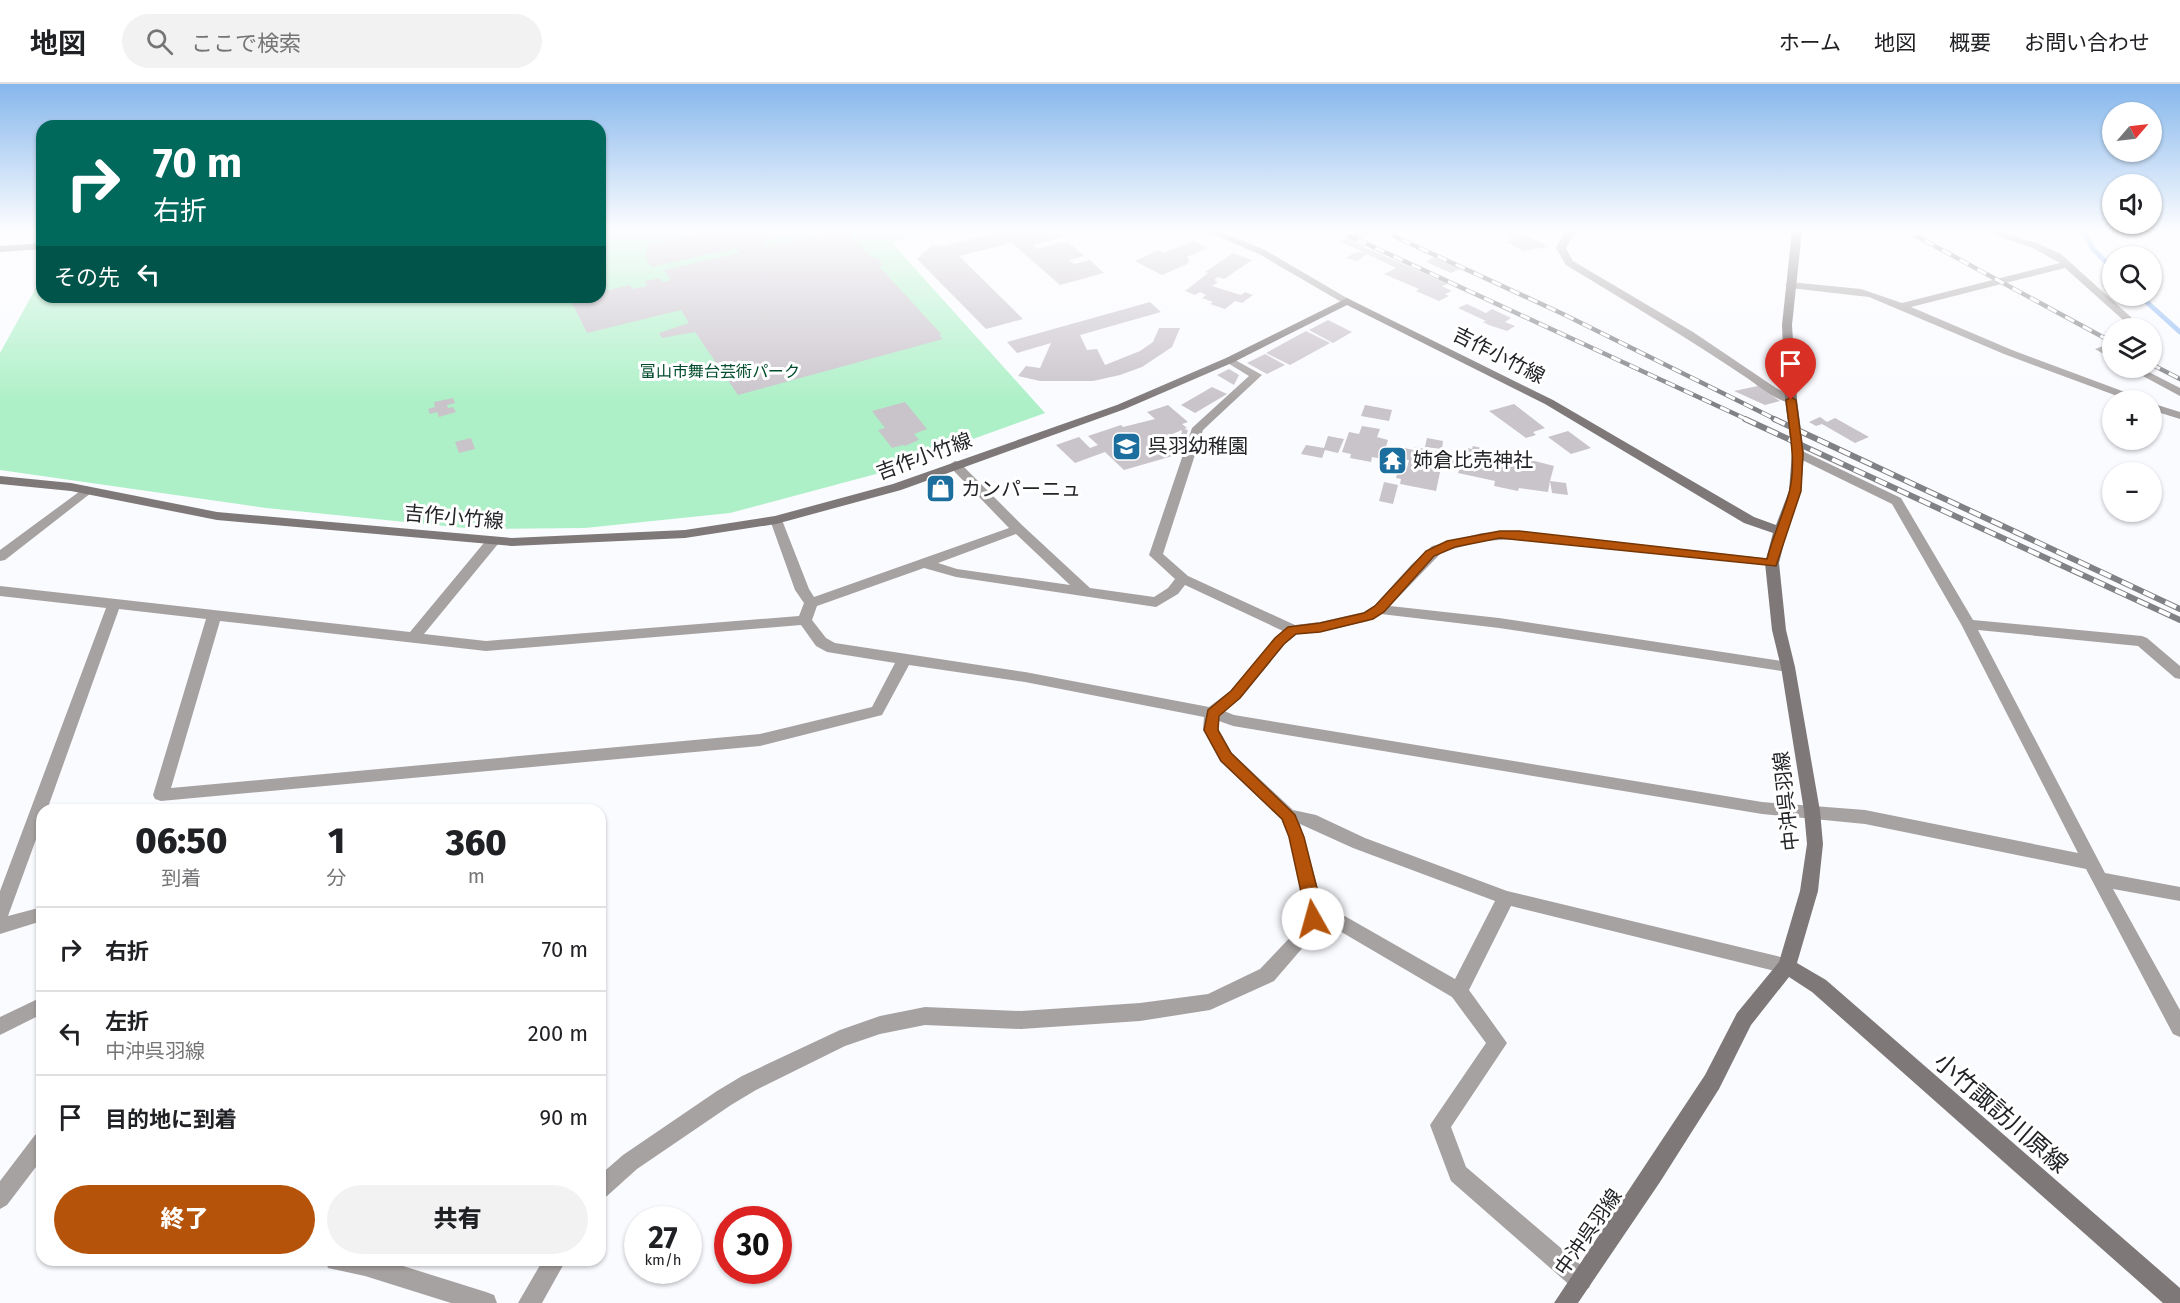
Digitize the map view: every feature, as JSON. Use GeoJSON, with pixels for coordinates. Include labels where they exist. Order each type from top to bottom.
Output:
{"type":"FeatureCollection","features":[{"type":"Feature","properties":{"kind":"main road","name":"中沖呉羽線"},"geometry":{"type":"LineString","coordinates":[[1565,1303],[1671,1147],[1712,1082],[1744,1019],[1787,966],[1809,891],[1815,844],[1812,811],[1788,668],[1779,630],[1772,563],[1780,531],[1795,491],[1798,453],[1791,400],[1787,325],[1790,288]]}},
{"type":"Feature","properties":{"kind":"main road","name":"吉作小竹線"},"geometry":{"type":"LineString","coordinates":[[0,480],[87,490],[217,516],[493,541],[562,541],[665,535],[777,520],[897,487],[1121,407],[1230,360],[1347,301],[1549,402],[1749,520],[1780,531]]}},
{"type":"Feature","properties":{"kind":"main road","name":"小竹諏訪川原線"},"geometry":{"type":"LineString","coordinates":[[1787,966],[1819,986],[2180,1303]]}},
{"type":"Feature","properties":{"kind":"street"},"geometry":{"type":"LineString","coordinates":[[1324,288],[1347,301]]}},
{"type":"Feature","properties":{"kind":"street"},"geometry":{"type":"LineString","coordinates":[[1613,288],[1791,400]]}},
{"type":"Feature","properties":{"kind":"street"},"geometry":{"type":"LineString","coordinates":[[1819,288],[1861,292],[2008,352],[2110,390]]}},
{"type":"Feature","properties":{"kind":"street"},"geometry":{"type":"LineString","coordinates":[[1900,307],[1975,288]]}},
{"type":"Feature","properties":{"kind":"street"},"geometry":{"type":"LineString","coordinates":[[2094,288],[2127,318]]}},
{"type":"Feature","properties":{"kind":"street"},"geometry":{"type":"LineString","coordinates":[[1230,360],[1256,375],[1198,428],[1156,555],[1183,579],[1293,630],[1320,627],[1368,616],[1379,609],[1437,549],[1500,535],[1587,542],[1772,563]]}},
{"type":"Feature","properties":{"kind":"street"},"geometry":{"type":"LineString","coordinates":[[2152,378],[2180,393]]}},
{"type":"Feature","properties":{"kind":"street"},"geometry":{"type":"LineString","coordinates":[[2162,410],[2180,416]]}},
{"type":"Feature","properties":{"kind":"street"},"geometry":{"type":"LineString","coordinates":[[1798,453],[1897,501],[1968,624],[2095,871],[2180,1028]]}},
{"type":"Feature","properties":{"kind":"street"},"geometry":{"type":"LineString","coordinates":[[955,465],[1018,529],[1085,591]]}},
{"type":"Feature","properties":{"kind":"street"},"geometry":{"type":"LineString","coordinates":[[0,557],[87,490]]}},
{"type":"Feature","properties":{"kind":"street"},"geometry":{"type":"LineString","coordinates":[[777,520],[802,590],[811,603]]}},
{"type":"Feature","properties":{"kind":"street"},"geometry":{"type":"LineString","coordinates":[[805,620],[811,603],[1018,529]]}},
{"type":"Feature","properties":{"kind":"street"},"geometry":{"type":"LineString","coordinates":[[413,638],[493,541]]}},
{"type":"Feature","properties":{"kind":"street"},"geometry":{"type":"LineString","coordinates":[[924,563],[956,573],[1156,602],[1173,591],[1183,579]]}},
{"type":"Feature","properties":{"kind":"street"},"geometry":{"type":"LineString","coordinates":[[0,591],[486,646],[805,620]]}},
{"type":"Feature","properties":{"kind":"street"},"geometry":{"type":"LineString","coordinates":[[41,804],[114,604]]}},
{"type":"Feature","properties":{"kind":"street"},"geometry":{"type":"LineString","coordinates":[[1379,609],[1499,623],[1788,668]]}},
{"type":"Feature","properties":{"kind":"street"},"geometry":{"type":"LineString","coordinates":[[214,616],[160,795],[760,740],[878,711],[904,660]]}},
{"type":"Feature","properties":{"kind":"street"},"geometry":{"type":"LineString","coordinates":[[805,620],[821,642],[832,648],[1025,677],[1256,724],[1695,798],[1762,808],[1865,817],[2095,871],[2180,894]]}},
{"type":"Feature","properties":{"kind":"street"},"geometry":{"type":"LineString","coordinates":[[1968,624],[2142,641],[2180,674]]}},
{"type":"Feature","properties":{"kind":"street"},"geometry":{"type":"LineString","coordinates":[[606,1184],[630,1162],[724,1098],[840,1039],[880,1025],[926,1016],[1021,1020],[1140,1012],[1210,1002],[1267,975],[1305,933],[1313,919],[1314,908],[1297,837],[1288,815],[1226,757],[1211,730],[1212,714],[1236,695],[1280,641],[1293,630]]}},
{"type":"Feature","properties":{"kind":"street"},"geometry":{"type":"LineString","coordinates":[[1288,815],[1310,820],[1359,843],[1506,898],[1787,966]]}},
{"type":"Feature","properties":{"kind":"street"},"geometry":{"type":"LineString","coordinates":[[0,915],[36,817]]}},
{"type":"Feature","properties":{"kind":"street"},"geometry":{"type":"LineString","coordinates":[[1459,991],[1506,898]]}},
{"type":"Feature","properties":{"kind":"street"},"geometry":{"type":"LineString","coordinates":[[1314,908],[1459,991],[1497,1043],[1440,1125],[1458,1174],[1581,1280]]}},
{"type":"Feature","properties":{"kind":"street"},"geometry":{"type":"LineString","coordinates":[[0,926],[36,916]]}},
{"type":"Feature","properties":{"kind":"street"},"geometry":{"type":"LineString","coordinates":[[0,1026],[36,1008]]}},
{"type":"Feature","properties":{"kind":"street"},"geometry":{"type":"LineString","coordinates":[[0,1198],[36,1150]]}},
{"type":"Feature","properties":{"kind":"street"},"geometry":{"type":"LineString","coordinates":[[368,1266],[486,1303]]}},
{"type":"Feature","properties":{"kind":"street"},"geometry":{"type":"LineString","coordinates":[[529,1303],[551,1266]]}},
{"type":"Feature","properties":{"kind":"green space","name":"富山市舞台芸術パーク"},"geometry":{"type":"Polygon","coordinates":[[[36,288],[36,303],[606,303],[606,288],[932,288],[1045,413],[876,474],[730,513],[585,528],[475,529],[266,508],[0,470],[0,353],[36,288]]]}},
{"type":"Feature","properties":{"kind":"building"},"geometry":{"type":"Polygon","coordinates":[[[618,288],[899,288],[942,335],[939,335],[943,339],[738,395],[695,332],[662,338],[659,333],[689,323],[681,310],[587,333],[572,303],[606,303],[606,291],[618,288]]]}},
{"type":"Feature","properties":{"kind":"building"},"geometry":{"type":"Polygon","coordinates":[[[945,288],[991,288],[1023,319],[986,329],[945,288]]]}},
{"type":"Feature","properties":{"kind":"building"},"geometry":{"type":"Polygon","coordinates":[[[1189,288],[1218,288],[1241,295],[1245,292],[1253,295],[1242,303],[1235,301],[1225,309],[1210,304],[1213,302],[1202,298],[1206,295],[1200,292],[1195,295],[1185,291],[1189,288]]]}},
{"type":"Feature","properties":{"kind":"building"},"geometry":{"type":"Polygon","coordinates":[[[1416,288],[1446,288],[1452,291],[1445,294],[1449,296],[1439,301],[1416,291],[1419,289],[1416,288]]]}},
{"type":"Feature","properties":{"kind":"building"},"geometry":{"type":"Polygon","coordinates":[[[1150,302],[1161,312],[1080,335],[1087,350],[1097,349],[1105,365],[1140,351],[1153,342],[1159,328],[1180,328],[1172,347],[1142,367],[1093,381],[1040,381],[1018,376],[1026,366],[1040,368],[1051,343],[1017,353],[1007,342],[1150,302]]]}},
{"type":"Feature","properties":{"kind":"building"},"geometry":{"type":"Polygon","coordinates":[[[1467,304],[1486,313],[1492,309],[1511,318],[1505,322],[1515,326],[1507,331],[1489,325],[1483,322],[1486,321],[1458,308],[1467,304]]]}},
{"type":"Feature","properties":{"kind":"building"},"geometry":{"type":"Polygon","coordinates":[[[1328,320],[1352,332],[1333,343],[1309,330],[1328,320]]]}},
{"type":"Feature","properties":{"kind":"building"},"geometry":{"type":"Polygon","coordinates":[[[1306,331],[1330,343],[1290,365],[1266,353],[1306,331]]]}},
{"type":"Feature","properties":{"kind":"building"},"geometry":{"type":"Polygon","coordinates":[[[1265,354],[1285,365],[1267,374],[1247,363],[1265,354]]]}},
{"type":"Feature","properties":{"kind":"building"},"geometry":{"type":"Polygon","coordinates":[[[1229,369],[1239,375],[1234,385],[1217,375],[1229,369]]]}},
{"type":"Feature","properties":{"kind":"building"},"geometry":{"type":"Polygon","coordinates":[[[1758,386],[1780,401],[1765,405],[1734,391],[1758,386]]]}},
{"type":"Feature","properties":{"kind":"building"},"geometry":{"type":"Polygon","coordinates":[[[1212,387],[1227,394],[1195,413],[1181,405],[1212,387]]]}},
{"type":"Feature","properties":{"kind":"building"},"geometry":{"type":"Polygon","coordinates":[[[453,398],[455,403],[447,405],[448,408],[453,407],[456,412],[439,417],[437,412],[430,414],[428,409],[435,407],[434,402],[453,398]]]}},
{"type":"Feature","properties":{"kind":"building"},"geometry":{"type":"Polygon","coordinates":[[[905,402],[927,429],[914,434],[919,440],[892,448],[878,430],[885,428],[872,411],[905,402]]]}},
{"type":"Feature","properties":{"kind":"building"},"geometry":{"type":"Polygon","coordinates":[[[1514,404],[1545,428],[1533,432],[1536,435],[1526,438],[1489,411],[1514,404]]]}},
{"type":"Feature","properties":{"kind":"building"},"geometry":{"type":"Polygon","coordinates":[[[1168,405],[1188,422],[1182,424],[1187,428],[1184,429],[1188,430],[1186,437],[1181,436],[1182,430],[1163,438],[1160,434],[1154,437],[1176,455],[1124,470],[1105,452],[1075,463],[1056,445],[1079,437],[1090,448],[1098,445],[1088,436],[1121,425],[1123,427],[1155,419],[1147,412],[1168,405]]]}},
{"type":"Feature","properties":{"kind":"building"},"geometry":{"type":"Polygon","coordinates":[[[1365,405],[1392,410],[1389,421],[1361,416],[1365,405]]]}},
{"type":"Feature","properties":{"kind":"building"},"geometry":{"type":"Polygon","coordinates":[[[1820,417],[1827,422],[1835,418],[1869,437],[1855,443],[1822,424],[1816,426],[1809,422],[1820,417]]]}},
{"type":"Feature","properties":{"kind":"building"},"geometry":{"type":"Polygon","coordinates":[[[1362,426],[1380,429],[1377,437],[1388,440],[1382,459],[1372,457],[1371,462],[1350,458],[1351,454],[1342,452],[1349,432],[1359,434],[1362,426]]]}},
{"type":"Feature","properties":{"kind":"building"},"geometry":{"type":"Polygon","coordinates":[[[1568,431],[1591,448],[1571,454],[1548,437],[1568,431]]]}},
{"type":"Feature","properties":{"kind":"building"},"geometry":{"type":"Polygon","coordinates":[[[1328,436],[1344,439],[1338,453],[1325,450],[1322,458],[1301,454],[1306,445],[1324,448],[1328,436]]]}},
{"type":"Feature","properties":{"kind":"building"},"geometry":{"type":"Polygon","coordinates":[[[471,438],[475,449],[459,453],[455,442],[471,438]]]}},
{"type":"Feature","properties":{"kind":"building"},"geometry":{"type":"Polygon","coordinates":[[[1427,438],[1443,441],[1442,449],[1425,447],[1427,438]]]}},
{"type":"Feature","properties":{"kind":"building"},"geometry":{"type":"Polygon","coordinates":[[[1473,446],[1498,452],[1497,456],[1503,458],[1503,453],[1554,466],[1548,492],[1519,488],[1518,491],[1494,486],[1495,481],[1458,473],[1460,468],[1442,463],[1436,491],[1400,484],[1401,479],[1396,478],[1399,466],[1407,468],[1409,460],[1401,459],[1404,448],[1414,450],[1415,447],[1444,453],[1443,458],[1462,462],[1467,448],[1472,449],[1473,446]]]}},
{"type":"Feature","properties":{"kind":"building"},"geometry":{"type":"Polygon","coordinates":[[[1550,481],[1566,483],[1568,495],[1552,493],[1550,481]]]}},
{"type":"Feature","properties":{"kind":"building"},"geometry":{"type":"Polygon","coordinates":[[[1384,482],[1398,485],[1393,504],[1379,501],[1384,482]]]}},
{"type":"Feature","properties":{"kind":"waterway"},"geometry":{"type":"LineString","coordinates":[[2151,306],[2180,332]]}},
{"type":"Feature","properties":{"kind":"railway"},"geometry":{"type":"LineString","coordinates":[[1462,288],[1748,420]]}},
{"type":"Feature","properties":{"kind":"railway"},"geometry":{"type":"LineString","coordinates":[[1506,288],[1777,420]]}},
{"type":"Feature","properties":{"kind":"railway"},"geometry":{"type":"LineString","coordinates":[[2012,288],[2102,337]]}},
{"type":"Feature","properties":{"kind":"railway"},"geometry":{"type":"LineString","coordinates":[[2162,370],[2180,379]]}},
{"type":"Feature","properties":{"kind":"railway"},"geometry":{"type":"LineString","coordinates":[[1745,419],[2180,620]]}},
{"type":"Feature","properties":{"kind":"railway"},"geometry":{"type":"LineString","coordinates":[[1774,419],[2180,609]]}},
{"type":"Feature","properties":{"kind":"place","name":"呉羽幼稚園"},"geometry":{"type":"Point","coordinates":[1127,446]}},
{"type":"Feature","properties":{"kind":"place","name":"姉倉比売神社"},"geometry":{"type":"Point","coordinates":[1392,460]}},
{"type":"Feature","properties":{"kind":"place","name":"カンパーニュ"},"geometry":{"type":"Point","coordinates":[940,489]}},
{"type":"Feature","properties":{"kind":"route"},"geometry":{"type":"LineString","coordinates":[[1313,919],[1314,908],[1297,837],[1288,815],[1226,757],[1211,730],[1212,714],[1236,695],[1280,641],[1293,630],[1320,627],[1368,616],[1379,609],[1430,553],[1452,544],[1482,537],[1519,535],[1772,563],[1780,531],[1795,491],[1798,453],[1791,400]]}}]}
